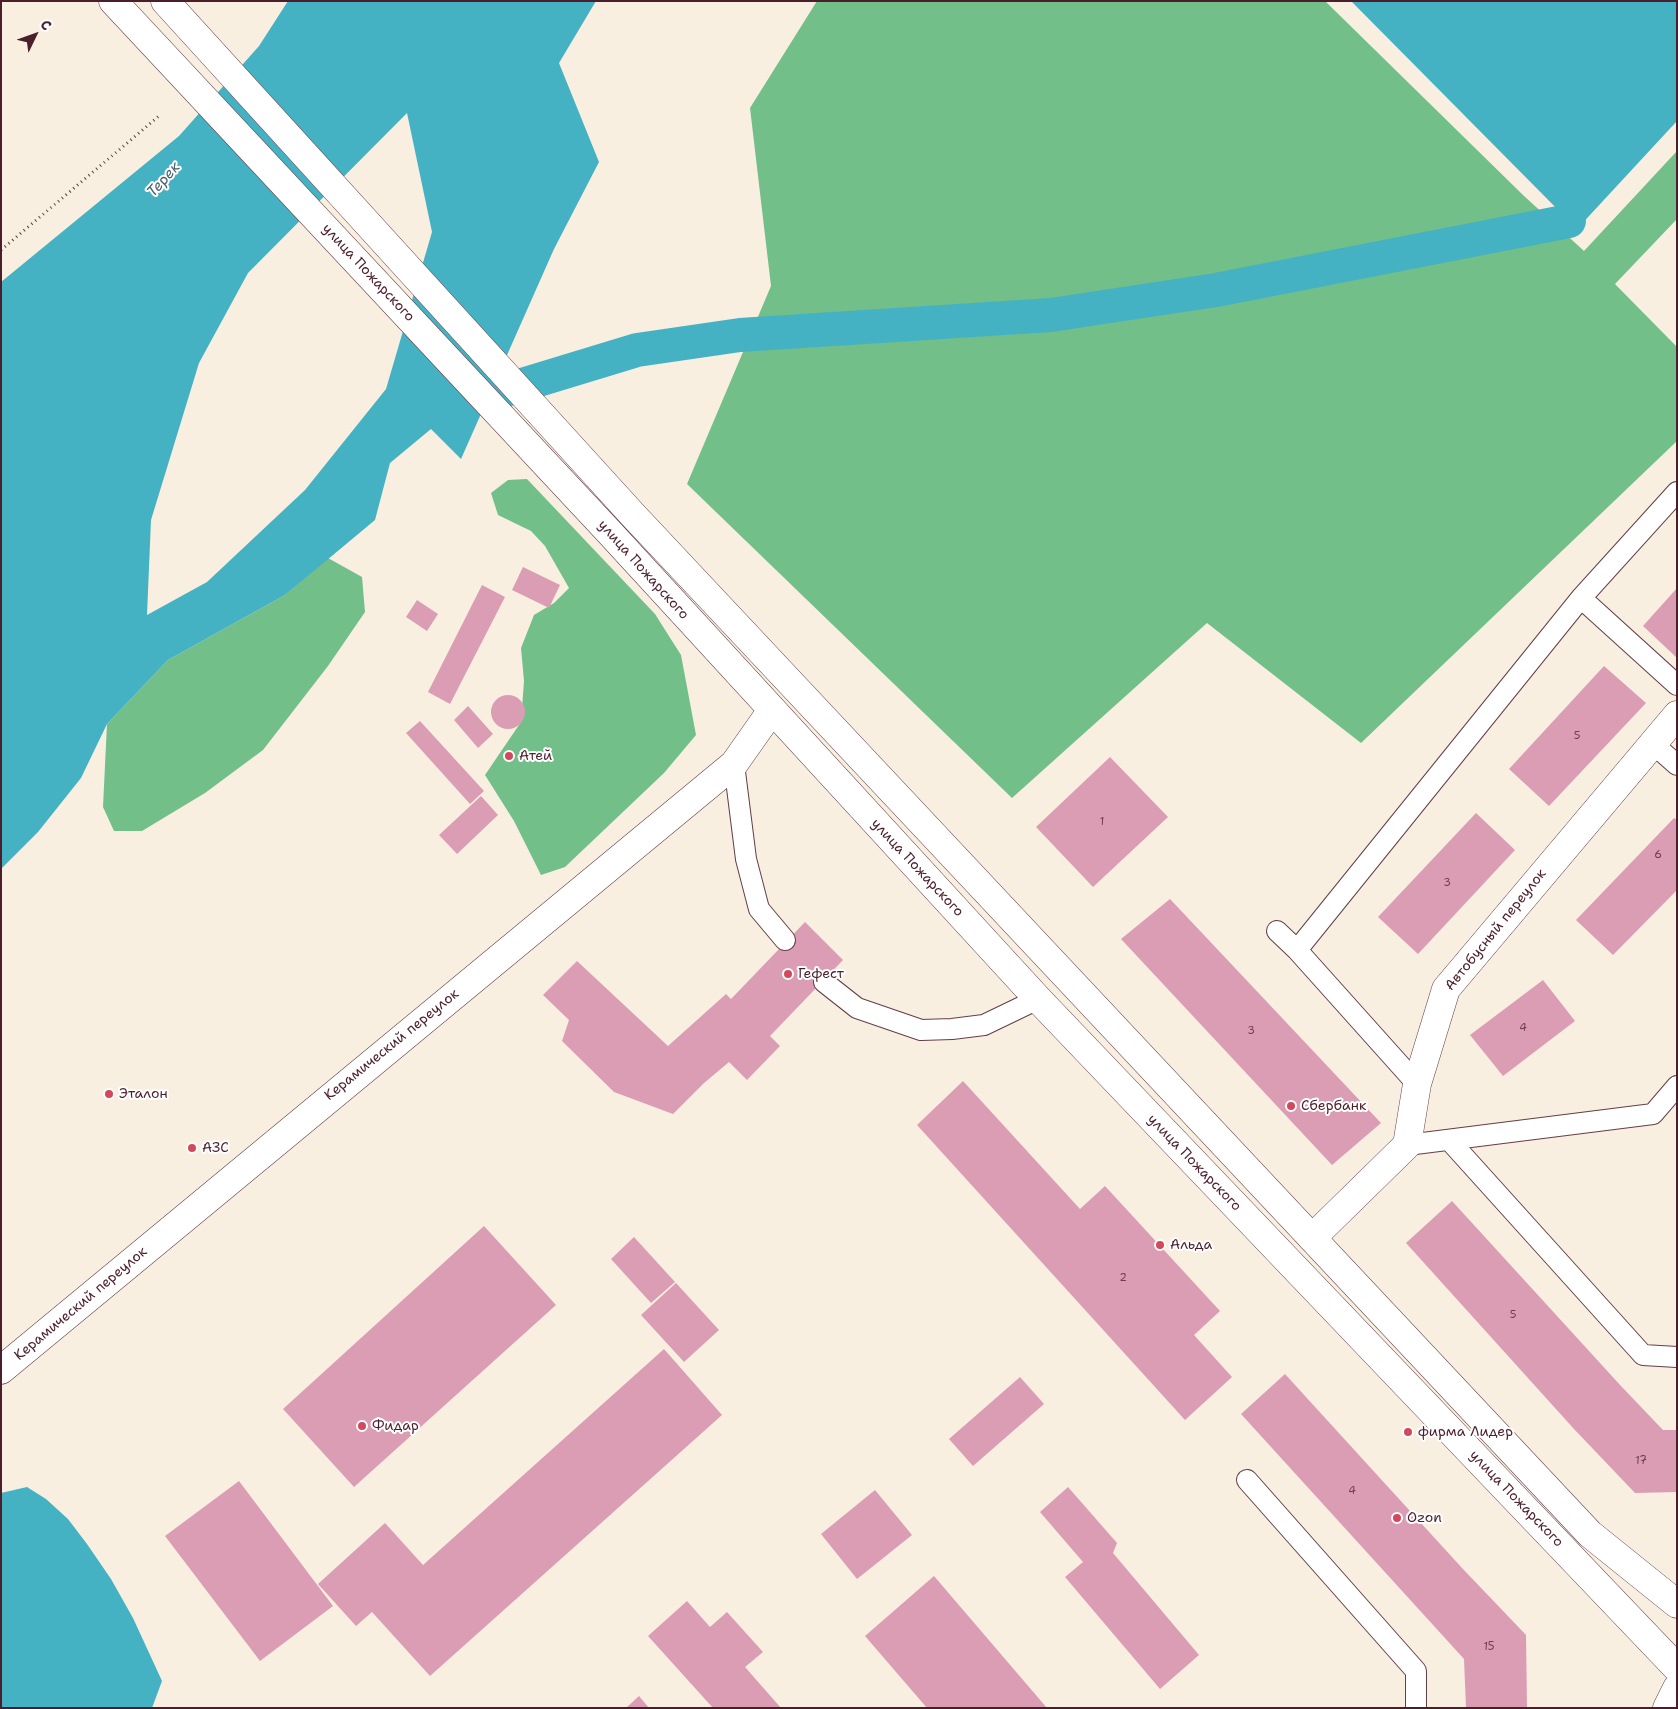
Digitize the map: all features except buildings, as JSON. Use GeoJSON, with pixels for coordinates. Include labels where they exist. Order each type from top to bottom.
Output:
{"type":"FeatureCollection","features":[{"type":"Feature","properties":{"kind":"main road","name":"улица Пожарского"},"geometry":{"type":"LineString","coordinates":[[113,1],[611,534],[1038,999],[1677,1668]]}},
{"type":"Feature","properties":{"kind":"main road"},"geometry":{"type":"LineString","coordinates":[[165,1],[632,514],[1590,1534],[1677,1604]]}},
{"type":"Feature","properties":{"kind":"main road","name":"Керамический переулок"},"geometry":{"type":"LineString","coordinates":[[1,1370],[734,764],[772,710]]}},
{"type":"Feature","properties":{"kind":"main road","name":"Автобусный переулок"},"geometry":{"type":"LineString","coordinates":[[1407,1145],[1417,1084],[1446,989],[1677,715]]}},
{"type":"Feature","properties":{"kind":"main road"},"geometry":{"type":"LineString","coordinates":[[1312,1238],[1407,1145]]}},
{"type":"Feature","properties":{"kind":"main road"},"geometry":{"type":"LineString","coordinates":[[1667,1708],[1677,1688]]}},
{"type":"Feature","properties":{"kind":"lane"},"geometry":{"type":"LineString","coordinates":[[1297,950],[1581,598],[1677,492]]}},
{"type":"Feature","properties":{"kind":"lane"},"geometry":{"type":"LineString","coordinates":[[1581,598],[1677,685]]}},
{"type":"Feature","properties":{"kind":"lane"},"geometry":{"type":"LineString","coordinates":[[1652,743],[1677,765]]}},
{"type":"Feature","properties":{"kind":"lane"},"geometry":{"type":"LineString","coordinates":[[734,764],[746,859],[759,909],[785,940]]}},
{"type":"Feature","properties":{"kind":"lane"},"geometry":{"type":"LineString","coordinates":[[1277,931],[1297,950],[1417,1084]]}},
{"type":"Feature","properties":{"kind":"lane"},"geometry":{"type":"LineString","coordinates":[[824,982],[857,1008],[921,1030],[984,1025],[1038,999]]}},
{"type":"Feature","properties":{"kind":"lane"},"geometry":{"type":"LineString","coordinates":[[1407,1145],[1653,1114],[1677,1086]]}},
{"type":"Feature","properties":{"kind":"lane"},"geometry":{"type":"LineString","coordinates":[[1449,1140],[1643,1355],[1677,1357]]}},
{"type":"Feature","properties":{"kind":"lane"},"geometry":{"type":"LineString","coordinates":[[1247,1480],[1416,1671],[1416,1708]]}},
{"type":"Feature","properties":{"kind":"path"},"geometry":{"type":"LineString","coordinates":[[1,250],[159,116]]}},
{"type":"Feature","properties":{"kind":"green space"},"geometry":{"type":"Polygon","coordinates":[[[817,1],[1325,1],[1523,195],[1584,251],[1677,151],[1677,219],[1615,284],[1677,347],[1677,441],[1361,743],[1207,623],[1012,798],[687,484],[771,286],[750,108],[817,1]]]}},
{"type":"Feature","properties":{"kind":"green space"},"geometry":{"type":"Polygon","coordinates":[[[527,479],[655,614],[681,655],[696,735],[664,773],[565,867],[541,875],[514,821],[485,775],[521,722],[524,681],[521,648],[534,615],[554,603],[569,588],[545,546],[531,531],[498,515],[491,493],[508,480],[527,479]]]}},
{"type":"Feature","properties":{"kind":"green space"},"geometry":{"type":"Polygon","coordinates":[[[328,558],[362,577],[365,612],[328,666],[263,750],[205,793],[142,831],[114,831],[103,807],[107,724],[168,660],[285,595],[328,558]]]}},
{"type":"Feature","properties":{"kind":"water","name":"Терек"},"geometry":{"type":"Polygon","coordinates":[[[288,1],[596,1],[559,63],[599,162],[554,249],[461,459],[431,429],[390,463],[375,520],[285,595],[168,660],[107,724],[81,778],[38,832],[1,869],[1,282],[179,136],[259,46],[288,1]],[[407,113],[248,273],[199,363],[151,520],[147,615],[207,582],[305,490],[386,389],[432,232],[407,113]]]}},
{"type":"Feature","properties":{"kind":"water"},"geometry":{"type":"Polygon","coordinates":[[[1351,1],[1677,1],[1677,121],[1577,229],[1351,1]]]}},
{"type":"Feature","properties":{"kind":"water"},"geometry":{"type":"Polygon","coordinates":[[[27,1487],[46,1499],[68,1519],[111,1579],[133,1618],[162,1681],[152,1708],[1,1708],[1,1493],[27,1487]]]}},
{"type":"Feature","properties":{"kind":"waterway"},"geometry":{"type":"LineString","coordinates":[[453,406],[637,350],[740,335],[1051,315],[1216,290],[1569,221]]}},
{"type":"Feature","properties":{"kind":"place","name":"Атей"},"geometry":{"type":"Point","coordinates":[509,756]}},
{"type":"Feature","properties":{"kind":"place","name":"Гефест"},"geometry":{"type":"Point","coordinates":[788,974]}},
{"type":"Feature","properties":{"kind":"place","name":"Эталон"},"geometry":{"type":"Point","coordinates":[109,1094]}},
{"type":"Feature","properties":{"kind":"place","name":"Сбербанк"},"geometry":{"type":"Point","coordinates":[1291,1106]}},
{"type":"Feature","properties":{"kind":"place","name":"АЗС"},"geometry":{"type":"Point","coordinates":[192,1148]}},
{"type":"Feature","properties":{"kind":"place","name":"Альда"},"geometry":{"type":"Point","coordinates":[1160,1245]}},
{"type":"Feature","properties":{"kind":"place","name":"Фидар"},"geometry":{"type":"Point","coordinates":[362,1426]}},
{"type":"Feature","properties":{"kind":"place","name":"фирма Лидер"},"geometry":{"type":"Point","coordinates":[1408,1432]}},
{"type":"Feature","properties":{"kind":"place","name":"Ozon"},"geometry":{"type":"Point","coordinates":[1397,1518]}}]}
